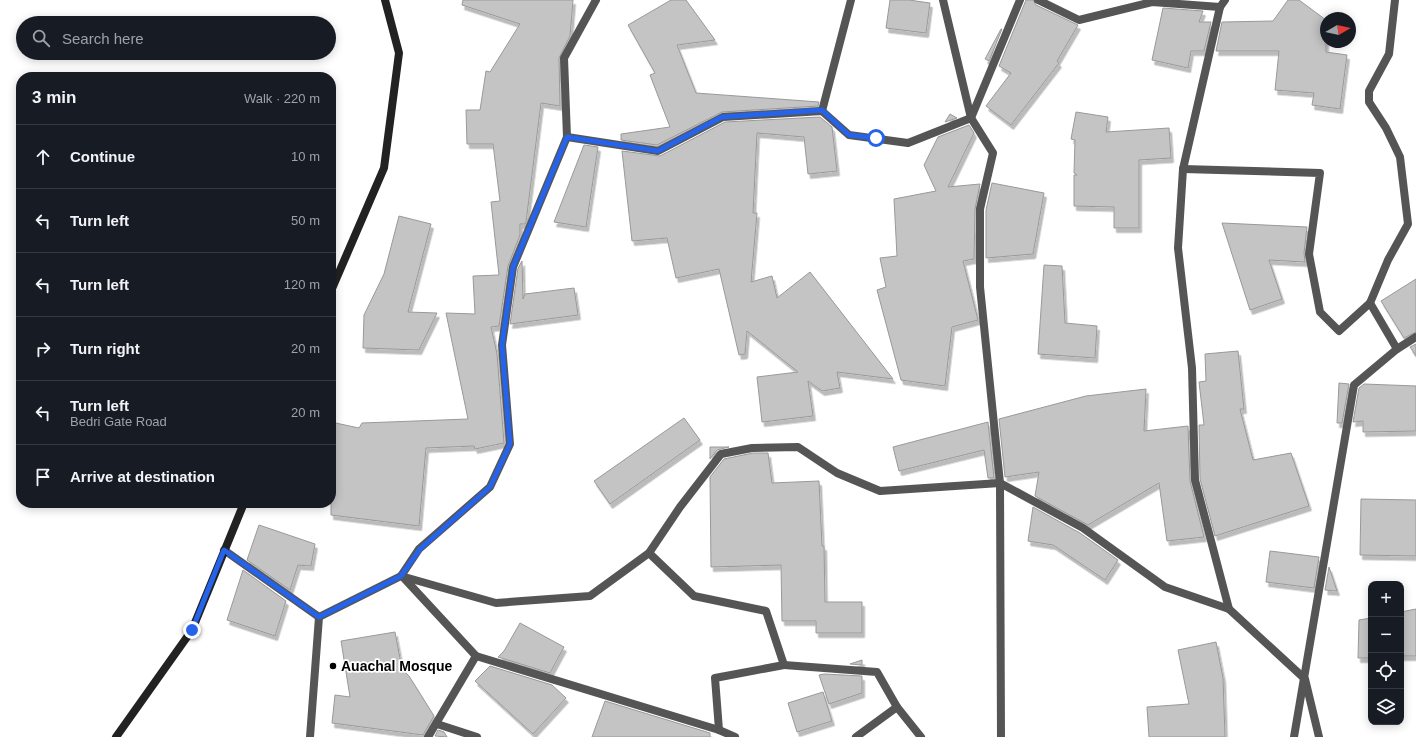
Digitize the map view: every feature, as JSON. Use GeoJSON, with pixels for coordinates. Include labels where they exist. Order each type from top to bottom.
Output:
{"type":"FeatureCollection","features":[{"type":"Feature","properties":{"kind":"street"},"geometry":{"type":"LineString","coordinates":[[336,279],[384,168],[399,53],[384,0]]}},
{"type":"Feature","properties":{"kind":"street"},"geometry":{"type":"LineString","coordinates":[[319,617],[401,576],[420,549],[490,487],[510,444],[502,345],[513,267],[567,137],[564,58],[596,0]]}},
{"type":"Feature","properties":{"kind":"street"},"geometry":{"type":"LineString","coordinates":[[822,110],[851,0]]}},
{"type":"Feature","properties":{"kind":"street"},"geometry":{"type":"LineString","coordinates":[[943,0],[971,118],[993,152],[980,209],[980,287],[1000,483],[1001,737]]}},
{"type":"Feature","properties":{"kind":"street"},"geometry":{"type":"LineString","coordinates":[[567,137],[658,151],[722,117],[822,110],[849,135],[908,143],[971,118],[1020,0]]}},
{"type":"Feature","properties":{"kind":"street"},"geometry":{"type":"LineString","coordinates":[[1038,0],[1079,20],[1152,2],[1220,7]]}},
{"type":"Feature","properties":{"kind":"street"},"geometry":{"type":"LineString","coordinates":[[1225,0],[1220,7],[1184,169],[1178,248],[1192,368],[1195,480],[1229,609]]}},
{"type":"Feature","properties":{"kind":"street"},"geometry":{"type":"LineString","coordinates":[[1184,169],[1320,173],[1309,254],[1320,312],[1339,331],[1370,303],[1388,260],[1408,224],[1400,157],[1386,128],[1369,102],[1369,91],[1389,54],[1395,0]]}},
{"type":"Feature","properties":{"kind":"street"},"geometry":{"type":"LineString","coordinates":[[1370,303],[1397,349]]}},
{"type":"Feature","properties":{"kind":"street"},"geometry":{"type":"LineString","coordinates":[[1294,737],[1354,385],[1397,349],[1416,337]]}},
{"type":"Feature","properties":{"kind":"street"},"geometry":{"type":"LineString","coordinates":[[401,576],[496,603],[590,596],[649,553],[680,507],[721,454],[752,448],[798,448],[837,473],[880,491],[1000,483],[1084,528],[1165,587],[1229,609],[1305,679],[1319,737]]}},
{"type":"Feature","properties":{"kind":"street"},"geometry":{"type":"LineString","coordinates":[[116,737],[192,630],[242,508]]}},
{"type":"Feature","properties":{"kind":"street"},"geometry":{"type":"LineString","coordinates":[[224,550],[319,617]]}},
{"type":"Feature","properties":{"kind":"street"},"geometry":{"type":"LineString","coordinates":[[649,553],[694,596],[766,610],[784,665]]}},
{"type":"Feature","properties":{"kind":"street"},"geometry":{"type":"LineString","coordinates":[[401,576],[476,656],[719,730],[735,737]]}},
{"type":"Feature","properties":{"kind":"street"},"geometry":{"type":"LineString","coordinates":[[310,737],[319,617]]}},
{"type":"Feature","properties":{"kind":"street"},"geometry":{"type":"LineString","coordinates":[[428,737],[476,656]]}},
{"type":"Feature","properties":{"kind":"street"},"geometry":{"type":"LineString","coordinates":[[719,730],[715,678],[784,665],[876,672],[897,707],[921,737]]}},
{"type":"Feature","properties":{"kind":"street"},"geometry":{"type":"LineString","coordinates":[[856,737],[897,707]]}},
{"type":"Feature","properties":{"kind":"street"},"geometry":{"type":"LineString","coordinates":[[437,724],[477,737]]}},
{"type":"Feature","properties":{"kind":"building"},"geometry":{"type":"Polygon","coordinates":[[[463,0],[573,0],[570,36],[559,58],[560,106],[541,103],[526,222],[525,224],[520,224],[520,235],[508,266],[499,326],[491,327],[497,354],[504,443],[475,449],[474,446],[426,448],[419,526],[331,515],[331,508],[336,508],[336,423],[359,428],[362,423],[468,419],[446,313],[475,314],[473,276],[499,275],[491,202],[500,201],[493,144],[467,144],[466,110],[480,110],[486,71],[490,72],[520,24],[462,5],[463,0]]]}},
{"type":"Feature","properties":{"kind":"building"},"geometry":{"type":"Polygon","coordinates":[[[671,0],[686,0],[715,40],[677,45],[696,93],[819,102],[818,106],[722,112],[657,145],[621,140],[621,134],[670,127],[650,75],[655,73],[628,25],[671,0]]]}},
{"type":"Feature","properties":{"kind":"building"},"geometry":{"type":"Polygon","coordinates":[[[890,0],[909,0],[930,3],[926,33],[886,28],[890,0]]]}},
{"type":"Feature","properties":{"kind":"building"},"geometry":{"type":"Polygon","coordinates":[[[1026,0],[1033,0],[1036,5],[1078,25],[1057,61],[1059,63],[1011,125],[986,106],[1011,73],[999,66],[1026,0]]]}},
{"type":"Feature","properties":{"kind":"building"},"geometry":{"type":"Polygon","coordinates":[[[1288,0],[1299,0],[1320,16],[1320,48],[1326,48],[1326,52],[1347,55],[1340,109],[1312,105],[1314,93],[1275,90],[1279,51],[1216,51],[1222,22],[1273,21],[1288,0]]]}},
{"type":"Feature","properties":{"kind":"building"},"geometry":{"type":"Polygon","coordinates":[[[1163,8],[1203,11],[1199,22],[1211,22],[1204,51],[1191,51],[1188,68],[1152,60],[1163,8]]]}},
{"type":"Feature","properties":{"kind":"building"},"geometry":{"type":"Polygon","coordinates":[[[1002,29],[989,61],[985,59],[1002,29]]]}},
{"type":"Feature","properties":{"kind":"building"},"geometry":{"type":"Polygon","coordinates":[[[1076,112],[1108,117],[1106,132],[1169,128],[1171,158],[1139,160],[1139,228],[1114,228],[1114,207],[1074,206],[1074,175],[1077,175],[1074,173],[1075,140],[1071,139],[1076,112]]]}},
{"type":"Feature","properties":{"kind":"building"},"geometry":{"type":"Polygon","coordinates":[[[950,114],[957,118],[945,122],[950,114]]]}},
{"type":"Feature","properties":{"kind":"building"},"geometry":{"type":"Polygon","coordinates":[[[820,117],[832,127],[837,171],[808,174],[804,137],[757,133],[753,213],[757,213],[751,282],[772,276],[777,298],[810,272],[893,379],[837,372],[840,388],[822,391],[808,381],[813,416],[762,422],[757,377],[798,372],[747,331],[745,354],[739,355],[719,269],[676,278],[667,238],[632,241],[622,151],[660,156],[725,122],[820,117]]]}},
{"type":"Feature","properties":{"kind":"building"},"geometry":{"type":"Polygon","coordinates":[[[969,125],[974,133],[948,187],[980,184],[975,209],[974,259],[963,261],[978,320],[952,327],[945,386],[901,380],[877,290],[886,287],[880,258],[897,256],[894,199],[936,191],[924,165],[938,137],[969,125]]]}},
{"type":"Feature","properties":{"kind":"building"},"geometry":{"type":"Polygon","coordinates":[[[584,145],[598,147],[586,227],[554,222],[584,145]]]}},
{"type":"Feature","properties":{"kind":"building"},"geometry":{"type":"Polygon","coordinates":[[[992,183],[1044,193],[1033,254],[986,258],[986,210],[992,183]]]}},
{"type":"Feature","properties":{"kind":"building"},"geometry":{"type":"Polygon","coordinates":[[[399,216],[431,224],[408,312],[437,313],[419,350],[363,348],[364,315],[384,274],[399,216]]]}},
{"type":"Feature","properties":{"kind":"building"},"geometry":{"type":"Polygon","coordinates":[[[1222,223],[1307,227],[1304,253],[1305,262],[1269,260],[1282,299],[1250,310],[1222,223]]]}},
{"type":"Feature","properties":{"kind":"building"},"geometry":{"type":"Polygon","coordinates":[[[522,261],[523,299],[525,294],[574,288],[578,315],[510,324],[518,268],[522,261]]]}},
{"type":"Feature","properties":{"kind":"building"},"geometry":{"type":"Polygon","coordinates":[[[1044,265],[1062,266],[1065,323],[1097,326],[1095,358],[1038,354],[1044,265]]]}},
{"type":"Feature","properties":{"kind":"building"},"geometry":{"type":"Polygon","coordinates":[[[1416,279],[1416,332],[1404,338],[1381,301],[1416,279]]]}},
{"type":"Feature","properties":{"kind":"building"},"geometry":{"type":"Polygon","coordinates":[[[1416,344],[1416,356],[1410,347],[1416,344]]]}},
{"type":"Feature","properties":{"kind":"building"},"geometry":{"type":"Polygon","coordinates":[[[1238,351],[1244,409],[1240,409],[1253,460],[1291,453],[1309,506],[1215,536],[1200,479],[1199,425],[1204,425],[1199,382],[1206,381],[1205,354],[1238,351]]]}},
{"type":"Feature","properties":{"kind":"building"},"geometry":{"type":"Polygon","coordinates":[[[1339,383],[1349,384],[1342,423],[1337,423],[1339,383]]]}},
{"type":"Feature","properties":{"kind":"building"},"geometry":{"type":"Polygon","coordinates":[[[1364,384],[1416,386],[1416,431],[1363,432],[1363,421],[1353,422],[1359,388],[1364,384]]]}},
{"type":"Feature","properties":{"kind":"building"},"geometry":{"type":"Polygon","coordinates":[[[1146,389],[1144,431],[1188,426],[1190,481],[1204,537],[1167,541],[1159,483],[1088,525],[1035,496],[1039,472],[1005,477],[999,419],[1086,396],[1146,389]]]}},
{"type":"Feature","properties":{"kind":"building"},"geometry":{"type":"Polygon","coordinates":[[[684,418],[700,440],[610,504],[594,481],[684,418]]]}},
{"type":"Feature","properties":{"kind":"building"},"geometry":{"type":"Polygon","coordinates":[[[988,422],[994,478],[988,478],[984,450],[899,471],[893,447],[988,422]]]}},
{"type":"Feature","properties":{"kind":"building"},"geometry":{"type":"Polygon","coordinates":[[[710,447],[729,447],[717,450],[710,459],[710,447]]]}},
{"type":"Feature","properties":{"kind":"building"},"geometry":{"type":"Polygon","coordinates":[[[753,453],[768,453],[772,483],[819,481],[822,546],[824,546],[825,602],[862,602],[862,633],[816,633],[816,621],[782,621],[781,565],[711,567],[710,477],[724,459],[753,453]]]}},
{"type":"Feature","properties":{"kind":"building"},"geometry":{"type":"Polygon","coordinates":[[[1361,499],[1416,500],[1416,556],[1360,555],[1361,499]]]}},
{"type":"Feature","properties":{"kind":"building"},"geometry":{"type":"Polygon","coordinates":[[[1033,507],[1080,533],[1118,560],[1105,580],[1053,545],[1028,541],[1033,507]]]}},
{"type":"Feature","properties":{"kind":"building"},"geometry":{"type":"Polygon","coordinates":[[[259,525],[315,544],[311,566],[298,565],[290,590],[247,560],[259,525]]]}},
{"type":"Feature","properties":{"kind":"building"},"geometry":{"type":"Polygon","coordinates":[[[1270,551],[1319,557],[1314,588],[1266,582],[1270,551]]]}},
{"type":"Feature","properties":{"kind":"building"},"geometry":{"type":"Polygon","coordinates":[[[1329,567],[1337,591],[1325,590],[1329,567]]]}},
{"type":"Feature","properties":{"kind":"building"},"geometry":{"type":"Polygon","coordinates":[[[243,570],[286,601],[275,636],[227,620],[243,570]]]}},
{"type":"Feature","properties":{"kind":"building"},"geometry":{"type":"Polygon","coordinates":[[[1416,609],[1416,656],[1404,656],[1404,611],[1416,609]]]}},
{"type":"Feature","properties":{"kind":"building"},"geometry":{"type":"Polygon","coordinates":[[[1368,618],[1368,658],[1358,658],[1359,620],[1368,618]]]}},
{"type":"Feature","properties":{"kind":"building"},"geometry":{"type":"Polygon","coordinates":[[[520,623],[564,647],[550,673],[498,657],[504,651],[520,623]]]}},
{"type":"Feature","properties":{"kind":"building"},"geometry":{"type":"Polygon","coordinates":[[[395,632],[402,669],[409,676],[434,716],[423,735],[332,723],[335,695],[350,697],[341,641],[395,632]]]}},
{"type":"Feature","properties":{"kind":"building"},"geometry":{"type":"Polygon","coordinates":[[[1216,642],[1223,678],[1225,737],[1149,737],[1147,707],[1189,704],[1178,650],[1216,642]]]}},
{"type":"Feature","properties":{"kind":"building"},"geometry":{"type":"Polygon","coordinates":[[[862,660],[862,665],[850,664],[862,660]]]}},
{"type":"Feature","properties":{"kind":"building"},"geometry":{"type":"Polygon","coordinates":[[[490,666],[552,685],[566,698],[533,734],[475,681],[490,666]]]}},
{"type":"Feature","properties":{"kind":"building"},"geometry":{"type":"Polygon","coordinates":[[[819,675],[862,676],[862,693],[829,704],[819,675]]]}},
{"type":"Feature","properties":{"kind":"building"},"geometry":{"type":"Polygon","coordinates":[[[823,692],[832,721],[797,732],[788,703],[823,692]]]}},
{"type":"Feature","properties":{"kind":"building"},"geometry":{"type":"Polygon","coordinates":[[[605,701],[710,733],[710,737],[592,737],[605,701]]]}},
{"type":"Feature","properties":{"kind":"building"},"geometry":{"type":"Polygon","coordinates":[[[438,730],[444,732],[447,737],[435,736],[438,730]]]}},
{"type":"Feature","properties":{"kind":"place","name":"Auachal Mosque"},"geometry":{"type":"Point","coordinates":[333,666]}},
{"type":"Feature","properties":{"kind":"route"},"geometry":{"type":"LineString","coordinates":[[192,630],[224,550],[319,617],[401,576],[420,549],[490,487],[510,444],[502,345],[513,267],[567,137],[658,151],[722,117],[822,110],[849,135],[876,138]]}}]}
